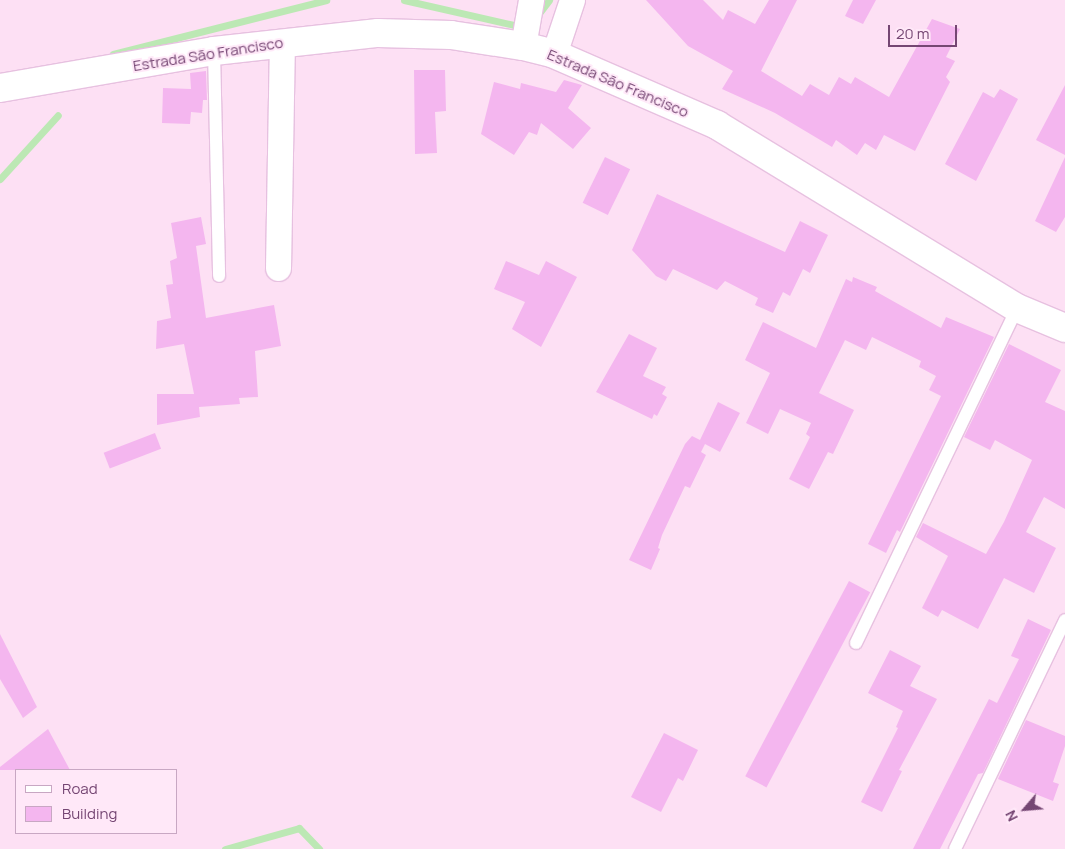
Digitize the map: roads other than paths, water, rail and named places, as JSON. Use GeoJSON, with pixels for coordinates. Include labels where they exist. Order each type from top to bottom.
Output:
{"type":"FeatureCollection","features":[{"type":"Feature","properties":{"kind":"main road","name":"Estrada São Francisco"},"geometry":{"type":"LineString","coordinates":[[0,88],[214,51],[282,42],[378,33],[525,34],[554,54],[717,125],[1017,308],[1065,328]]}},
{"type":"Feature","properties":{"kind":"street"},"geometry":{"type":"LineString","coordinates":[[525,34],[530,0]]}},
{"type":"Feature","properties":{"kind":"street"},"geometry":{"type":"LineString","coordinates":[[554,54],[572,0]]}},
{"type":"Feature","properties":{"kind":"street"},"geometry":{"type":"LineString","coordinates":[[278,268],[282,42]]}},
{"type":"Feature","properties":{"kind":"lane"},"geometry":{"type":"LineString","coordinates":[[214,51],[219,276]]}},
{"type":"Feature","properties":{"kind":"lane"},"geometry":{"type":"LineString","coordinates":[[856,643],[1017,308]]}},
{"type":"Feature","properties":{"kind":"lane"},"geometry":{"type":"LineString","coordinates":[[955,849],[1065,620]]}},
{"type":"Feature","properties":{"kind":"waterway"},"geometry":{"type":"LineString","coordinates":[[113,54],[326,0]]}},
{"type":"Feature","properties":{"kind":"waterway"},"geometry":{"type":"LineString","coordinates":[[404,0],[523,27]]}},
{"type":"Feature","properties":{"kind":"waterway"},"geometry":{"type":"LineString","coordinates":[[537,16],[549,0]]}},
{"type":"Feature","properties":{"kind":"waterway"},"geometry":{"type":"LineString","coordinates":[[0,179],[58,115]]}},
{"type":"Feature","properties":{"kind":"waterway"},"geometry":{"type":"LineString","coordinates":[[225,849],[299,828],[319,849]]}}]}
